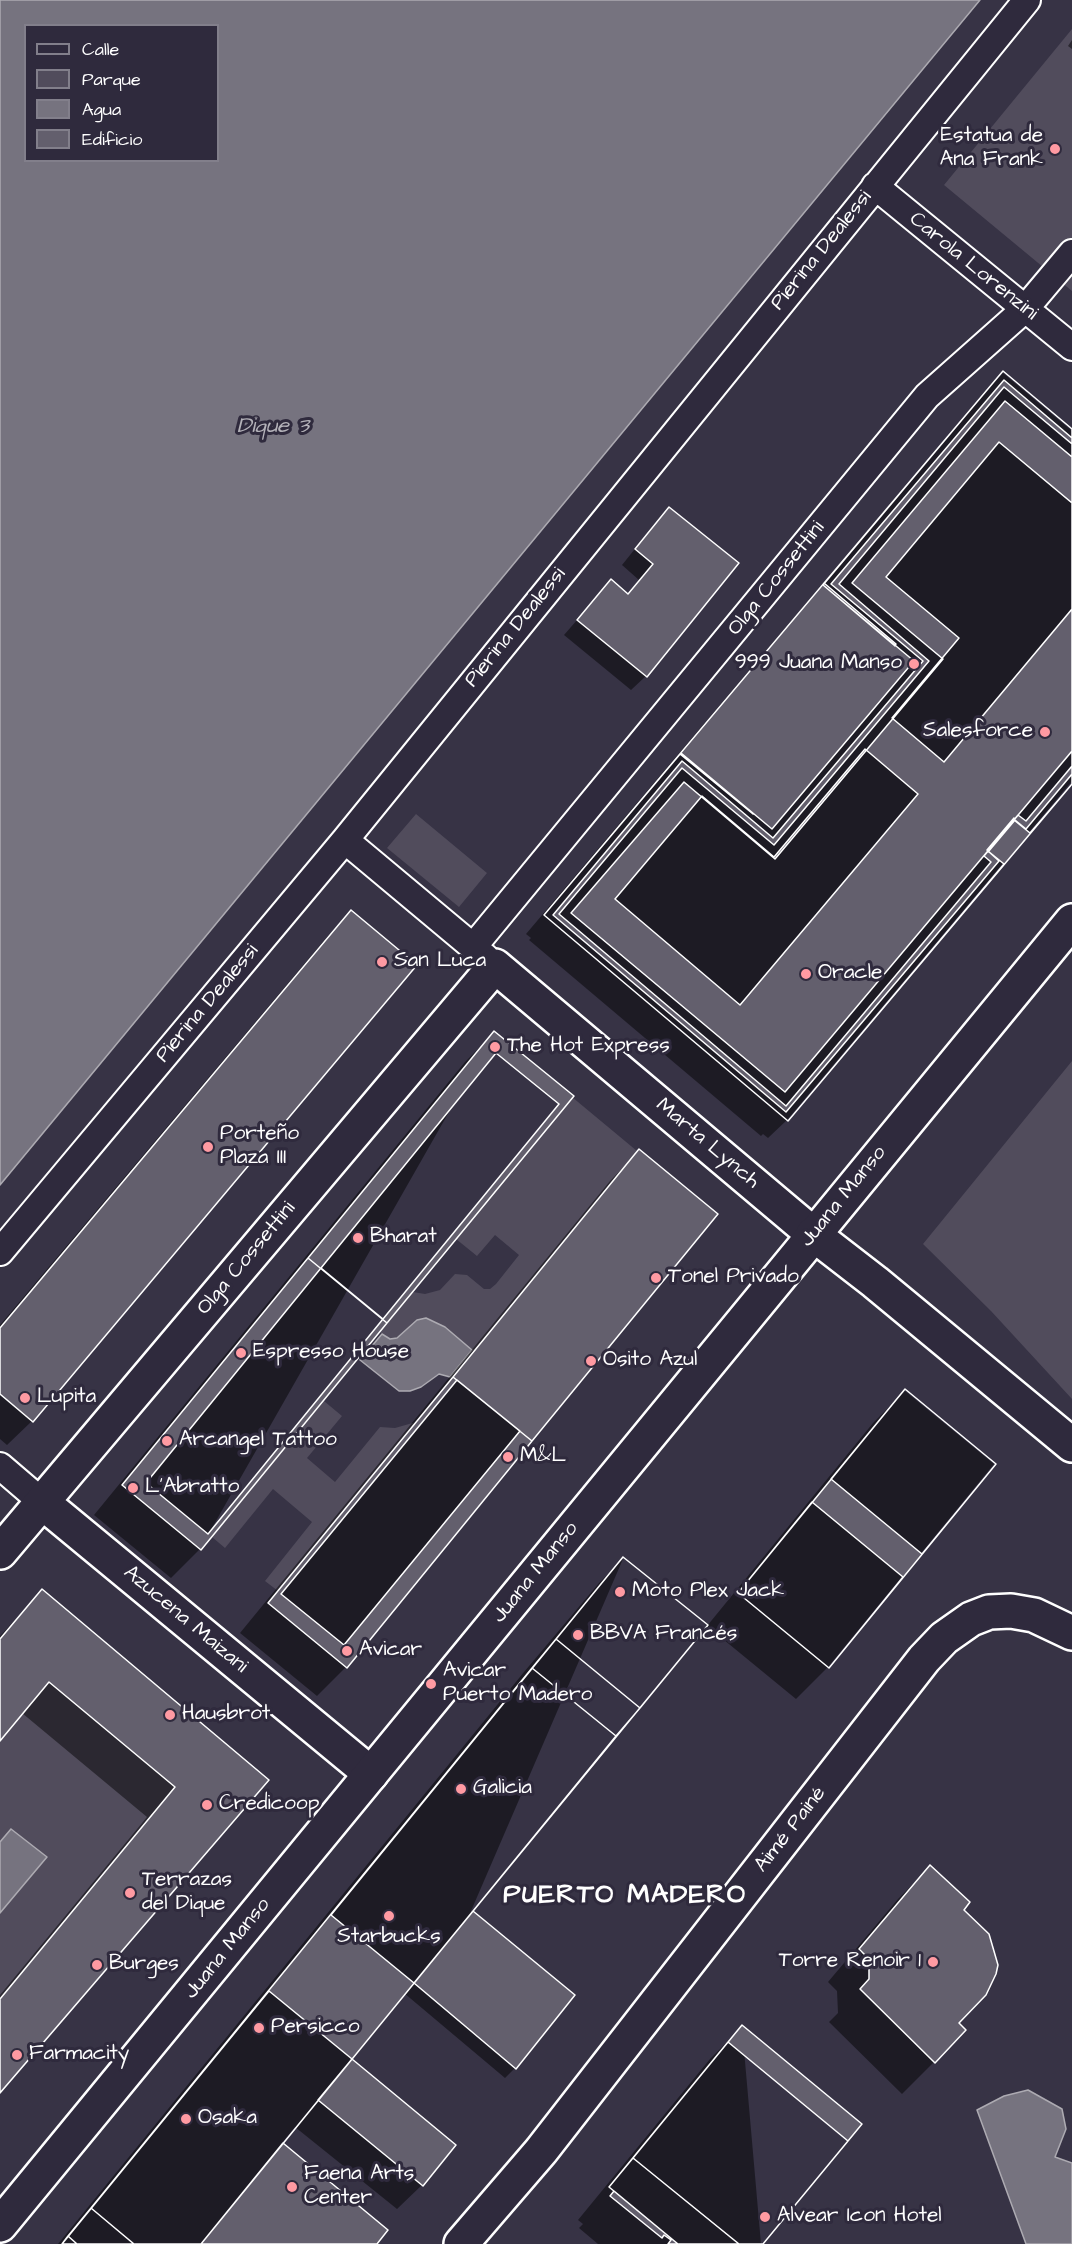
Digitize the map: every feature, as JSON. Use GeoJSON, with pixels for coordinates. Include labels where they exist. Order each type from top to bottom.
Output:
{"type":"FeatureCollection","features":[{"type":"Feature","properties":{"kind":"street","name":"Pierina Dealessi"},"geometry":{"type":"LineString","coordinates":[[0,1252],[345,840],[1027,0]]}},
{"type":"Feature","properties":{"kind":"street","name":"Carola Lorenzini"},"geometry":{"type":"LineString","coordinates":[[875,186],[1072,347]]}},
{"type":"Feature","properties":{"kind":"street","name":"Olga Cossettini"},"geometry":{"type":"LineString","coordinates":[[0,1552],[484,957],[927,396],[1025,309],[1072,253]]}},
{"type":"Feature","properties":{"kind":"street","name":"Marta Lynch"},"geometry":{"type":"LineString","coordinates":[[345,840],[813,1234],[1072,1445]]}},
{"type":"Feature","properties":{"kind":"street","name":"Juana Manso"},"geometry":{"type":"LineString","coordinates":[[0,2225],[1072,921]]}},
{"type":"Feature","properties":{"kind":"street","name":"Azucena Maizani"},"geometry":{"type":"LineString","coordinates":[[0,1466],[371,1774]]}},
{"type":"Feature","properties":{"kind":"street","name":"Aimé Painé"},"geometry":{"type":"LineString","coordinates":[[461,2244],[541,2151],[924,1659],[944,1638],[971,1619],[989,1612],[1011,1611],[1034,1615],[1072,1633]]}},
{"type":"Feature","properties":{"kind":"green space"},"geometry":{"type":"Polygon","coordinates":[[[1072,29],[1072,291],[944,185],[1072,29]]]}},
{"type":"Feature","properties":{"kind":"green space"},"geometry":{"type":"Polygon","coordinates":[[[416,814],[487,873],[459,907],[387,848],[416,814]]]}},
{"type":"Feature","properties":{"kind":"green space"},"geometry":{"type":"Polygon","coordinates":[[[1072,1061],[1072,1399],[991,1311],[923,1244],[1072,1061]]]}},
{"type":"Feature","properties":{"kind":"green space"},"geometry":{"type":"Polygon","coordinates":[[[572,1097],[637,1151],[474,1352],[402,1333],[397,1338],[390,1339],[382,1334],[380,1332],[413,1292],[425,1294],[440,1290],[455,1274],[467,1275],[484,1289],[490,1289],[496,1284],[519,1255],[495,1235],[477,1256],[456,1239],[572,1097]]]}},
{"type":"Feature","properties":{"kind":"green space"},"geometry":{"type":"Polygon","coordinates":[[[324,1401],[342,1416],[307,1458],[335,1482],[380,1427],[395,1428],[416,1422],[278,1591],[265,1581],[312,1522],[273,1489],[225,1548],[212,1537],[324,1401]]]}},
{"type":"Feature","properties":{"kind":"green space"},"geometry":{"type":"Polygon","coordinates":[[[49,1682],[175,1787],[0,1999],[0,1913],[46,1857],[11,1829],[0,1842],[0,1741],[49,1682]]]}},
{"type":"Feature","properties":{"kind":"water","name":"Dique 3"},"geometry":{"type":"Polygon","coordinates":[[[0,0],[980,0],[0,1185],[0,0]]]}},
{"type":"Feature","properties":{"kind":"water"},"geometry":{"type":"Polygon","coordinates":[[[426,1318],[445,1327],[472,1350],[450,1377],[439,1374],[421,1387],[410,1391],[399,1391],[360,1360],[382,1334],[390,1339],[397,1338],[417,1320],[426,1318]]]}},
{"type":"Feature","properties":{"kind":"water"},"geometry":{"type":"Polygon","coordinates":[[[11,1829],[47,1857],[0,1913],[0,1842],[11,1829]]]}},
{"type":"Feature","properties":{"kind":"water"},"geometry":{"type":"Polygon","coordinates":[[[1028,2090],[1062,2109],[1066,2129],[1055,2157],[1072,2163],[1072,2244],[1026,2244],[977,2110],[1004,2096],[1028,2090]]]}},
{"type":"Feature","properties":{"kind":"building","name":"999 Juana Manso"},"geometry":{"type":"Polygon","coordinates":[[[1003,371],[1072,429],[1072,784],[788,1121],[544,915],[1003,371]]]}},
{"type":"Feature","properties":{"kind":"building","name":"999 Juana Manso"},"geometry":{"type":"Polygon","coordinates":[[[1003,371],[1072,429],[1072,784],[1030,833],[1014,820],[988,851],[1004,864],[788,1121],[544,915],[681,753],[772,829],[914,661],[823,585],[1003,371]]]}},
{"type":"Feature","properties":{"kind":"building","name":"999 Juana Manso"},"geometry":{"type":"Polygon","coordinates":[[[1004,380],[1072,438],[1072,774],[1026,829],[1015,820],[988,851],[999,861],[786,1112],[553,915],[682,761],[773,838],[923,661],[831,584],[1004,380]]]}},
{"type":"Feature","properties":{"kind":"building","name":"999 Juana Manso"},"geometry":{"type":"Polygon","coordinates":[[[1004,387],[1072,444],[1072,766],[1026,821],[1018,815],[984,856],[991,862],[786,1106],[559,914],[682,768],[774,845],[929,661],[839,584],[1004,387]]]}},
{"type":"Feature","properties":{"kind":"building","name":"999 Juana Manso"},"geometry":{"type":"Polygon","coordinates":[[[1005,401],[1072,457],[1072,751],[785,1092],[571,913],[684,782],[775,859],[943,659],[852,583],[1005,401]]]}},
{"type":"Feature","properties":{"kind":"building"},"geometry":{"type":"Polygon","coordinates":[[[999,442],[1072,503],[1072,609],[944,762],[892,718],[959,638],[886,577],[999,442]]]}},
{"type":"Feature","properties":{"kind":"building"},"geometry":{"type":"Polygon","coordinates":[[[669,507],[739,563],[647,677],[577,620],[611,579],[628,594],[653,564],[635,549],[669,507]]]}},
{"type":"Feature","properties":{"kind":"building"},"geometry":{"type":"Polygon","coordinates":[[[824,583],[896,644],[895,646],[823,585],[824,583]]]}},
{"type":"Feature","properties":{"kind":"building"},"geometry":{"type":"Polygon","coordinates":[[[865,749],[918,794],[740,1005],[615,899],[702,796],[774,857],[865,749]]]}},
{"type":"Feature","properties":{"kind":"building"},"geometry":{"type":"Polygon","coordinates":[[[681,753],[753,814],[680,754],[681,753]]]}},
{"type":"Feature","properties":{"kind":"building"},"geometry":{"type":"Polygon","coordinates":[[[1014,818],[1015,820],[988,852],[987,850],[1014,818]]]}},
{"type":"Feature","properties":{"kind":"building","name":"Porteño Plaza III"},"geometry":{"type":"Polygon","coordinates":[[[351,910],[417,965],[33,1422],[0,1394],[0,1328],[351,910]]]}},
{"type":"Feature","properties":{"kind":"building"},"geometry":{"type":"Polygon","coordinates":[[[494,1031],[574,1096],[387,1323],[308,1258],[494,1031]]]}},
{"type":"Feature","properties":{"kind":"building"},"geometry":{"type":"Polygon","coordinates":[[[496,1053],[559,1104],[383,1319],[321,1268],[496,1053]]]}},
{"type":"Feature","properties":{"kind":"building"},"geometry":{"type":"Polygon","coordinates":[[[639,1149],[718,1214],[532,1441],[453,1377],[639,1149]]]}},
{"type":"Feature","properties":{"kind":"building"},"geometry":{"type":"Polygon","coordinates":[[[308,1258],[387,1323],[201,1550],[122,1485],[308,1258]]]}},
{"type":"Feature","properties":{"kind":"building"},"geometry":{"type":"Polygon","coordinates":[[[321,1268],[383,1319],[208,1534],[146,1483],[321,1268]]]}},
{"type":"Feature","properties":{"kind":"building"},"geometry":{"type":"Polygon","coordinates":[[[453,1377],[532,1441],[347,1668],[268,1603],[453,1377]]]}},
{"type":"Feature","properties":{"kind":"building"},"geometry":{"type":"Polygon","coordinates":[[[457,1380],[520,1431],[344,1645],[281,1594],[457,1380]]]}},
{"type":"Feature","properties":{"kind":"building"},"geometry":{"type":"Polygon","coordinates":[[[905,1389],[996,1464],[829,1668],[738,1593],[905,1389]]]}},
{"type":"Feature","properties":{"kind":"building"},"geometry":{"type":"Polygon","coordinates":[[[905,1389],[996,1464],[922,1554],[831,1479],[905,1389]]]}},
{"type":"Feature","properties":{"kind":"building"},"geometry":{"type":"Polygon","coordinates":[[[812,1502],[903,1577],[829,1668],[738,1593],[812,1502]]]}},
{"type":"Feature","properties":{"kind":"building"},"geometry":{"type":"Polygon","coordinates":[[[623,1557],[708,1625],[414,1983],[331,1915],[623,1557]]]}},
{"type":"Feature","properties":{"kind":"building"},"geometry":{"type":"Polygon","coordinates":[[[623,1557],[708,1625],[640,1708],[556,1639],[623,1557]]]}},
{"type":"Feature","properties":{"kind":"building","name":"Terrazas del Dique"},"geometry":{"type":"Polygon","coordinates":[[[42,1589],[269,1780],[0,2093],[0,1999],[175,1787],[49,1682],[0,1741],[0,1639],[42,1589]]]}},
{"type":"Feature","properties":{"kind":"building"},"geometry":{"type":"Polygon","coordinates":[[[556,1639],[640,1708],[616,1736],[532,1668],[556,1639]]]}},
{"type":"Feature","properties":{"kind":"building"},"geometry":{"type":"Polygon","coordinates":[[[532,1668],[616,1736],[201,2244],[134,2244],[91,2208],[532,1668]]]}},
{"type":"Feature","properties":{"kind":"building","name":"Torre Renoir 1"},"geometry":{"type":"Polygon","coordinates":[[[930,1865],[970,1902],[964,1910],[989,1934],[998,1965],[986,1995],[959,2023],[966,2030],[935,2063],[860,1989],[869,1979],[869,1959],[859,1949],[930,1865]]]}},
{"type":"Feature","properties":{"kind":"building"},"geometry":{"type":"Polygon","coordinates":[[[473,1911],[575,1995],[516,2069],[414,1983],[473,1911]]]}},
{"type":"Feature","properties":{"kind":"building"},"geometry":{"type":"Polygon","coordinates":[[[269,1991],[352,2059],[201,2244],[62,2244],[269,1991]]]}},
{"type":"Feature","properties":{"kind":"building"},"geometry":{"type":"Polygon","coordinates":[[[742,2025],[862,2124],[763,2244],[739,2244],[633,2158],[742,2025]]]}},
{"type":"Feature","properties":{"kind":"building"},"geometry":{"type":"Polygon","coordinates":[[[728,2042],[848,2141],[763,2244],[678,2244],[609,2187],[728,2042]]]}},
{"type":"Feature","properties":{"kind":"building"},"geometry":{"type":"Polygon","coordinates":[[[352,2059],[456,2145],[423,2186],[318,2100],[352,2059]]]}},
{"type":"Feature","properties":{"kind":"building","name":"Faena Arts Center"},"geometry":{"type":"Polygon","coordinates":[[[283,2143],[388,2230],[377,2244],[201,2244],[283,2143]]]}},
{"type":"Feature","properties":{"kind":"building"},"geometry":{"type":"Polygon","coordinates":[[[633,2158],[739,2244],[678,2244],[609,2187],[633,2158]]]}},
{"type":"Feature","properties":{"kind":"building"},"geometry":{"type":"Polygon","coordinates":[[[614,2191],[678,2244],[668,2244],[671,2240],[664,2235],[662,2238],[610,2196],[614,2191]]]}},
{"type":"Feature","properties":{"kind":"building"},"geometry":{"type":"Polygon","coordinates":[[[91,2208],[134,2244],[77,2244],[68,2236],[91,2208]]]}},
{"type":"Feature","properties":{"kind":"building"},"geometry":{"type":"Polygon","coordinates":[[[68,2236],[77,2244],[62,2244],[68,2236]]]}},
{"type":"Feature","properties":{"kind":"place","name":"Estatua de Ana Frank"},"geometry":{"type":"Point","coordinates":[1055,149]}},
{"type":"Feature","properties":{"kind":"place","name":"999 Juana Manso"},"geometry":{"type":"Point","coordinates":[914,664]}},
{"type":"Feature","properties":{"kind":"place","name":"Salesforce"},"geometry":{"type":"Point","coordinates":[1045,732]}},
{"type":"Feature","properties":{"kind":"place","name":"San Luca"},"geometry":{"type":"Point","coordinates":[382,962]}},
{"type":"Feature","properties":{"kind":"place","name":"Oracle"},"geometry":{"type":"Point","coordinates":[806,974]}},
{"type":"Feature","properties":{"kind":"place","name":"The Hot Express"},"geometry":{"type":"Point","coordinates":[495,1047]}},
{"type":"Feature","properties":{"kind":"place","name":"Porteño Plaza III"},"geometry":{"type":"Point","coordinates":[208,1147]}},
{"type":"Feature","properties":{"kind":"place","name":"Bharat"},"geometry":{"type":"Point","coordinates":[358,1238]}},
{"type":"Feature","properties":{"kind":"place","name":"Tonel Privado"},"geometry":{"type":"Point","coordinates":[656,1278]}},
{"type":"Feature","properties":{"kind":"place","name":"Espresso House"},"geometry":{"type":"Point","coordinates":[241,1353]}},
{"type":"Feature","properties":{"kind":"place","name":"Osito Azul"},"geometry":{"type":"Point","coordinates":[591,1361]}},
{"type":"Feature","properties":{"kind":"place","name":"Lupita"},"geometry":{"type":"Point","coordinates":[25,1398]}},
{"type":"Feature","properties":{"kind":"place","name":"Arcangel Tattoo"},"geometry":{"type":"Point","coordinates":[167,1441]}},
{"type":"Feature","properties":{"kind":"place","name":"M&L"},"geometry":{"type":"Point","coordinates":[508,1457]}},
{"type":"Feature","properties":{"kind":"place","name":"L'Abratto"},"geometry":{"type":"Point","coordinates":[133,1488]}},
{"type":"Feature","properties":{"kind":"place","name":"Moto Plex Jack"},"geometry":{"type":"Point","coordinates":[620,1592]}},
{"type":"Feature","properties":{"kind":"place","name":"BBVA Francés"},"geometry":{"type":"Point","coordinates":[578,1635]}},
{"type":"Feature","properties":{"kind":"place","name":"Avicar"},"geometry":{"type":"Point","coordinates":[347,1651]}},
{"type":"Feature","properties":{"kind":"place","name":"Avicar Puerto Madero"},"geometry":{"type":"Point","coordinates":[431,1684]}},
{"type":"Feature","properties":{"kind":"place","name":"Hausbrot"},"geometry":{"type":"Point","coordinates":[170,1715]}},
{"type":"Feature","properties":{"kind":"place","name":"Galicia"},"geometry":{"type":"Point","coordinates":[461,1789]}},
{"type":"Feature","properties":{"kind":"place","name":"Credicoop"},"geometry":{"type":"Point","coordinates":[207,1805]}},
{"type":"Feature","properties":{"kind":"place","name":"Terrazas del Dique"},"geometry":{"type":"Point","coordinates":[130,1893]}},
{"type":"Feature","properties":{"kind":"place","name":"Starbucks"},"geometry":{"type":"Point","coordinates":[389,1916]}},
{"type":"Feature","properties":{"kind":"place","name":"Torre Renoir 1"},"geometry":{"type":"Point","coordinates":[933,1962]}},
{"type":"Feature","properties":{"kind":"place","name":"Burges"},"geometry":{"type":"Point","coordinates":[97,1965]}},
{"type":"Feature","properties":{"kind":"place","name":"Persicco"},"geometry":{"type":"Point","coordinates":[259,2028]}},
{"type":"Feature","properties":{"kind":"place","name":"Farmacity"},"geometry":{"type":"Point","coordinates":[17,2055]}},
{"type":"Feature","properties":{"kind":"place","name":"Osaka"},"geometry":{"type":"Point","coordinates":[186,2119]}},
{"type":"Feature","properties":{"kind":"place","name":"Faena Arts Center"},"geometry":{"type":"Point","coordinates":[292,2187]}},
{"type":"Feature","properties":{"kind":"place","name":"Alvear Icon Hotel"},"geometry":{"type":"Point","coordinates":[765,2217]}},
{"type":"Feature","properties":{"kind":"district","name":"PUERTO MADERO"},"geometry":{"type":"Point","coordinates":[625,1896]}}]}
